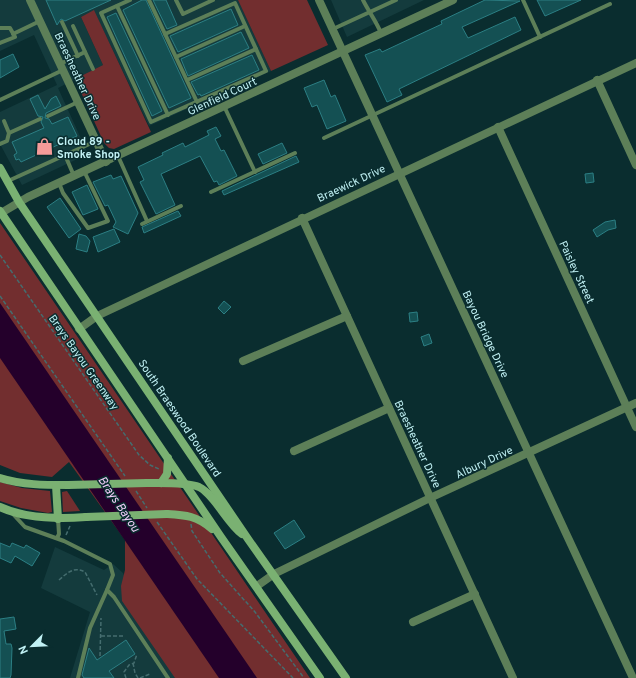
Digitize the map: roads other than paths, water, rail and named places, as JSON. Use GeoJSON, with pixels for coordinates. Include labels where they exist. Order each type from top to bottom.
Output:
{"type":"FeatureCollection","features":[{"type":"Feature","properties":{"kind":"main road","name":"South Braeswood Boulevard"},"geometry":{"type":"LineString","coordinates":[[0,168],[19,202],[248,539],[346,678]]}},
{"type":"Feature","properties":{"kind":"main road"},"geometry":{"type":"LineString","coordinates":[[0,212],[221,537],[257,586],[320,678]]}},
{"type":"Feature","properties":{"kind":"main road"},"geometry":{"type":"LineString","coordinates":[[161,483],[167,474],[168,458]]}},
{"type":"Feature","properties":{"kind":"main road"},"geometry":{"type":"LineString","coordinates":[[0,478],[14,483],[34,485],[161,483],[198,486],[204,490],[234,528],[248,539]]}},
{"type":"Feature","properties":{"kind":"main road"},"geometry":{"type":"LineString","coordinates":[[56,485],[58,519]]}},
{"type":"Feature","properties":{"kind":"main road"},"geometry":{"type":"LineString","coordinates":[[0,507],[11,512],[58,519],[167,514],[192,516],[203,521],[221,537]]}},
{"type":"Feature","properties":{"kind":"street","name":"Braesheather Drive"},"geometry":{"type":"LineString","coordinates":[[30,0],[106,162]]}},
{"type":"Feature","properties":{"kind":"street","name":"Bayou Bridge Drive"},"geometry":{"type":"LineString","coordinates":[[319,0],[633,678]]}},
{"type":"Feature","properties":{"kind":"street","name":"Glenfield Court"},"geometry":{"type":"LineString","coordinates":[[0,212],[84,171],[453,0]]}},
{"type":"Feature","properties":{"kind":"street","name":"Braewick Drive"},"geometry":{"type":"LineString","coordinates":[[79,329],[97,316],[302,218],[636,62]]}},
{"type":"Feature","properties":{"kind":"street"},"geometry":{"type":"LineString","coordinates":[[597,80],[636,165]]}},
{"type":"Feature","properties":{"kind":"street","name":"Paisley Street"},"geometry":{"type":"LineString","coordinates":[[498,127],[636,427]]}},
{"type":"Feature","properties":{"kind":"street","name":"Braesheather Drive"},"geometry":{"type":"LineString","coordinates":[[302,218],[513,678]]}},
{"type":"Feature","properties":{"kind":"street"},"geometry":{"type":"LineString","coordinates":[[243,361],[347,316]]}},
{"type":"Feature","properties":{"kind":"street","name":"Albury Drive"},"geometry":{"type":"LineString","coordinates":[[257,586],[274,574],[430,498],[636,403]]}},
{"type":"Feature","properties":{"kind":"street"},"geometry":{"type":"LineString","coordinates":[[294,451],[389,408]]}},
{"type":"Feature","properties":{"kind":"street"},"geometry":{"type":"LineString","coordinates":[[413,622],[475,594]]}},
{"type":"Feature","properties":{"kind":"lane"},"geometry":{"type":"LineString","coordinates":[[130,0],[101,13],[151,122],[266,71],[235,2],[165,34]]}},
{"type":"Feature","properties":{"kind":"lane"},"geometry":{"type":"LineString","coordinates":[[149,0],[197,102]]}},
{"type":"Feature","properties":{"kind":"lane"},"geometry":{"type":"LineString","coordinates":[[176,0],[183,14],[213,0]]}},
{"type":"Feature","properties":{"kind":"lane"},"geometry":{"type":"LineString","coordinates":[[363,0],[369,13],[374,17],[382,34]]}},
{"type":"Feature","properties":{"kind":"lane"},"geometry":{"type":"LineString","coordinates":[[333,29],[396,0]]}},
{"type":"Feature","properties":{"kind":"lane"},"geometry":{"type":"LineString","coordinates":[[523,0],[540,37]]}},
{"type":"Feature","properties":{"kind":"lane"},"geometry":{"type":"LineString","coordinates":[[324,138],[610,4]]}},
{"type":"Feature","properties":{"kind":"lane"},"geometry":{"type":"LineString","coordinates":[[117,6],[168,115]]}},
{"type":"Feature","properties":{"kind":"lane"},"geometry":{"type":"LineString","coordinates":[[13,34],[40,21]]}},
{"type":"Feature","properties":{"kind":"lane"},"geometry":{"type":"LineString","coordinates":[[62,22],[78,56]]}},
{"type":"Feature","properties":{"kind":"lane"},"geometry":{"type":"LineString","coordinates":[[73,26],[93,69]]}},
{"type":"Feature","properties":{"kind":"lane"},"geometry":{"type":"LineString","coordinates":[[176,57],[246,26]]}},
{"type":"Feature","properties":{"kind":"lane"},"geometry":{"type":"LineString","coordinates":[[0,28],[10,28],[15,37],[0,43]]}},
{"type":"Feature","properties":{"kind":"lane"},"geometry":{"type":"LineString","coordinates":[[187,80],[256,49]]}},
{"type":"Feature","properties":{"kind":"lane"},"geometry":{"type":"LineString","coordinates":[[0,100],[61,67],[85,52]]}},
{"type":"Feature","properties":{"kind":"lane"},"geometry":{"type":"LineString","coordinates":[[48,116],[78,102]]}},
{"type":"Feature","properties":{"kind":"lane"},"geometry":{"type":"LineString","coordinates":[[224,106],[255,172]]}},
{"type":"Feature","properties":{"kind":"lane"},"geometry":{"type":"LineString","coordinates":[[9,133],[40,119]]}},
{"type":"Feature","properties":{"kind":"lane"},"geometry":{"type":"LineString","coordinates":[[0,144],[7,141],[9,133],[4,121]]}},
{"type":"Feature","properties":{"kind":"lane"},"geometry":{"type":"LineString","coordinates":[[8,181],[96,141]]}},
{"type":"Feature","properties":{"kind":"lane"},"geometry":{"type":"LineString","coordinates":[[211,192],[295,153]]}},
{"type":"Feature","properties":{"kind":"lane"},"geometry":{"type":"LineString","coordinates":[[65,155],[75,176]]}},
{"type":"Feature","properties":{"kind":"lane"},"geometry":{"type":"LineString","coordinates":[[118,156],[147,221]]}},
{"type":"Feature","properties":{"kind":"lane"},"geometry":{"type":"LineString","coordinates":[[59,183],[63,193],[88,228],[108,221],[84,171]]}},
{"type":"Feature","properties":{"kind":"lane"},"geometry":{"type":"LineString","coordinates":[[142,224],[181,206]]}},
{"type":"Feature","properties":{"kind":"lane"},"geometry":{"type":"LineString","coordinates":[[11,512],[25,527],[64,541],[110,564],[113,575],[90,628],[78,678]]}},
{"type":"Feature","properties":{"kind":"lane"},"geometry":{"type":"LineString","coordinates":[[56,538],[59,534],[58,519]]}},
{"type":"Feature","properties":{"kind":"lane"},"geometry":{"type":"LineString","coordinates":[[107,590],[114,597],[168,678]]}},
{"type":"Feature","properties":{"kind":"water","name":"Brays Bayou"},"geometry":{"type":"Polygon","coordinates":[[[0,303],[257,678],[219,678],[0,358],[0,303]]]}},
{"type":"Feature","properties":{"kind":"place","name":"Cloud 89 - Smoke Shop"},"geometry":{"type":"Point","coordinates":[44,147]}}]}
